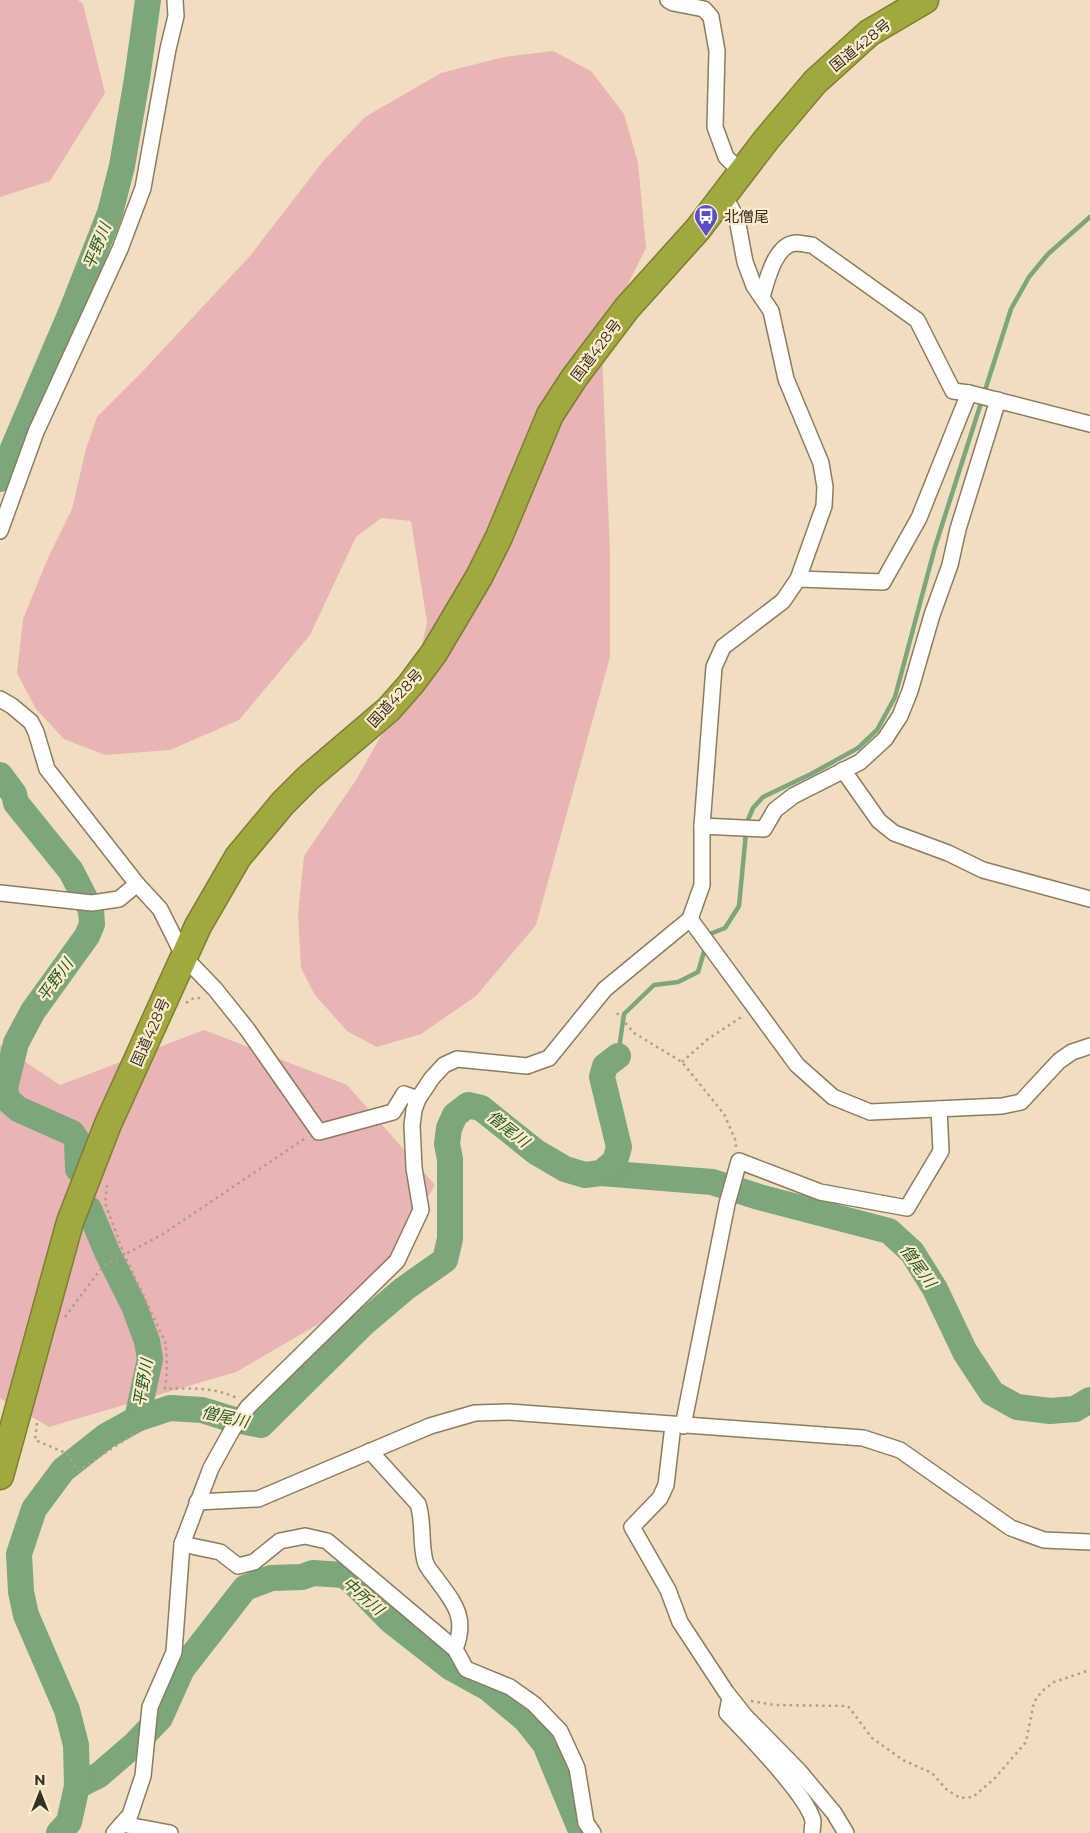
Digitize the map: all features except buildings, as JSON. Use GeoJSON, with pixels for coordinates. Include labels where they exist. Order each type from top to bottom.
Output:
{"type":"FeatureCollection","features":[{"type":"Feature","properties":{"kind":"highway","name":"国道428号"},"geometry":{"type":"LineString","coordinates":[[0,1476],[4,1442],[79,1197],[108,1124],[184,956],[218,890],[238,857],[283,802],[308,778],[389,709],[434,653],[475,584],[499,537],[550,415],[574,378],[627,308],[698,229],[792,109],[841,58],[869,33],[925,0]]}},
{"type":"Feature","properties":{"kind":"street"},"geometry":{"type":"LineString","coordinates":[[0,530],[36,432],[120,249],[143,188],[168,49],[176,16],[175,0]]}},
{"type":"Feature","properties":{"kind":"street"},"geometry":{"type":"LineString","coordinates":[[668,0],[673,3],[704,9],[711,17],[717,50],[715,126],[726,157],[741,172]]}},
{"type":"Feature","properties":{"kind":"street"},"geometry":{"type":"LineString","coordinates":[[118,1829],[130,1816],[142,1776],[150,1707],[174,1652],[182,1544],[197,1502],[211,1468],[232,1430],[248,1407],[397,1261],[421,1210],[414,1168],[412,1124],[418,1099],[432,1078],[444,1065],[457,1059],[527,1066],[549,1058],[605,989],[690,919],[702,885],[702,826],[714,667],[723,646],[783,601],[798,579],[824,506],[825,487],[821,463],[786,379],[771,312],[754,286],[745,262],[737,219],[724,195]]}},
{"type":"Feature","properties":{"kind":"street"},"geometry":{"type":"LineString","coordinates":[[762,298],[774,262],[785,246],[796,243],[812,245],[917,320],[953,391],[969,393],[1090,424]]}},
{"type":"Feature","properties":{"kind":"street"},"geometry":{"type":"LineString","coordinates":[[798,579],[883,582],[920,518],[969,393]]}},
{"type":"Feature","properties":{"kind":"street"},"geometry":{"type":"LineString","coordinates":[[702,826],[764,829],[775,810],[793,796],[860,762],[885,738],[900,716],[910,691],[932,615],[950,565],[958,529],[998,400]]}},
{"type":"Feature","properties":{"kind":"street"},"geometry":{"type":"LineString","coordinates":[[0,699],[12,706],[31,722],[36,732],[47,769],[137,884],[160,909],[184,956],[247,1029],[319,1132],[393,1112],[404,1094],[418,1099]]}},
{"type":"Feature","properties":{"kind":"street"},"geometry":{"type":"LineString","coordinates":[[844,770],[879,821],[894,833],[948,853],[983,870],[1090,899]]}},
{"type":"Feature","properties":{"kind":"street"},"geometry":{"type":"LineString","coordinates":[[0,893],[92,903],[119,899],[137,884]]}},
{"type":"Feature","properties":{"kind":"street"},"geometry":{"type":"LineString","coordinates":[[690,919],[797,1065],[834,1097],[870,1112],[1002,1106],[1021,1102],[1059,1061],[1072,1052],[1090,1046]]}},
{"type":"Feature","properties":{"kind":"street"},"geometry":{"type":"LineString","coordinates":[[846,1833],[834,1813],[799,1771],[730,1698],[680,1622],[668,1590],[632,1527],[660,1498],[666,1485],[727,1204],[739,1161],[820,1192],[907,1208],[941,1151],[939,1109]]}},
{"type":"Feature","properties":{"kind":"street"},"geometry":{"type":"LineString","coordinates":[[197,1502],[258,1499],[430,1426],[475,1413],[509,1412],[863,1438],[900,1450],[1011,1528],[1044,1540],[1090,1542]]}},
{"type":"Feature","properties":{"kind":"street"},"geometry":{"type":"LineString","coordinates":[[370,1451],[418,1504],[421,1513],[422,1550],[425,1564],[457,1608],[460,1621],[460,1636],[455,1649]]}},
{"type":"Feature","properties":{"kind":"street"},"geometry":{"type":"LineString","coordinates":[[182,1544],[220,1552],[238,1566],[254,1562],[280,1541],[305,1536],[327,1541],[455,1649],[466,1669],[510,1687],[534,1704],[560,1732],[577,1768],[586,1823],[593,1833]]}},
{"type":"Feature","properties":{"kind":"street"},"geometry":{"type":"LineString","coordinates":[[730,1698],[727,1713],[765,1753],[804,1802],[813,1821],[812,1833]]}},
{"type":"Feature","properties":{"kind":"street"},"geometry":{"type":"LineString","coordinates":[[118,1829],[170,1833]]}},
{"type":"Feature","properties":{"kind":"path"},"geometry":{"type":"LineString","coordinates":[[182,1008],[186,1002],[194,998],[204,998],[227,1004]]}},
{"type":"Feature","properties":{"kind":"path"},"geometry":{"type":"LineString","coordinates":[[682,1062],[708,1039],[755,1008]]}},
{"type":"Feature","properties":{"kind":"path"},"geometry":{"type":"LineString","coordinates":[[616,1013],[634,1033],[682,1062],[724,1114],[735,1139],[739,1161]]}},
{"type":"Feature","properties":{"kind":"path"},"geometry":{"type":"LineString","coordinates":[[63,1320],[105,1265],[163,1234],[309,1135],[319,1132]]}},
{"type":"Feature","properties":{"kind":"path"},"geometry":{"type":"LineString","coordinates":[[107,1184],[105,1203],[124,1254],[166,1344],[167,1370],[165,1389],[204,1388],[227,1393],[239,1398],[248,1407]]}},
{"type":"Feature","properties":{"kind":"path"},"geometry":{"type":"LineString","coordinates":[[38,1417],[35,1440],[66,1453],[78,1472],[138,1431]]}},
{"type":"Feature","properties":{"kind":"path"},"geometry":{"type":"LineString","coordinates":[[730,1698],[775,1705],[848,1706],[872,1738],[903,1760],[932,1773],[946,1789],[960,1798],[973,1797],[988,1784],[1026,1742],[1034,1702],[1042,1691],[1054,1682],[1090,1670]]}},
{"type":"Feature","properties":{"kind":"shaded area"},"geometry":{"type":"Polygon","coordinates":[[[0,0],[78,0],[83,4],[105,93],[50,181],[0,197],[0,0]]]}},
{"type":"Feature","properties":{"kind":"shaded area"},"geometry":{"type":"Polygon","coordinates":[[[553,51],[591,71],[624,114],[638,163],[646,248],[616,308],[602,354],[610,554],[610,657],[536,925],[476,996],[421,1034],[377,1047],[347,1031],[315,995],[301,968],[298,914],[304,856],[356,780],[416,674],[427,622],[411,521],[381,518],[356,537],[310,635],[239,720],[170,750],[105,755],[64,739],[36,709],[17,673],[23,619],[48,558],[72,509],[86,449],[97,417],[141,373],[250,256],[324,160],[365,117],[441,73],[504,57],[553,51]]]}},
{"type":"Feature","properties":{"kind":"shaded area"},"geometry":{"type":"Polygon","coordinates":[[[204,1030],[347,1085],[435,1185],[369,1295],[236,1372],[49,1427],[0,1398],[0,1045],[60,1085],[204,1030]]]}},
{"type":"Feature","properties":{"kind":"waterway","name":"平野川"},"geometry":{"type":"LineString","coordinates":[[0,479],[72,310],[110,213],[122,166],[148,0]]}},
{"type":"Feature","properties":{"kind":"waterway"},"geometry":{"type":"LineString","coordinates":[[709,938],[710,934],[725,928],[739,906],[747,822],[753,808],[763,797],[811,774],[858,748],[877,730],[895,697],[935,547],[1011,309],[1029,277],[1048,254],[1090,217]]}},
{"type":"Feature","properties":{"kind":"waterway","name":"平野川"},"geometry":{"type":"LineString","coordinates":[[0,775],[14,794],[16,803],[71,871],[91,910],[92,924],[87,936],[33,1011],[16,1043],[5,1088],[7,1099],[18,1109],[72,1133],[77,1140],[78,1169]]}},
{"type":"Feature","properties":{"kind":"waterway"},"geometry":{"type":"LineString","coordinates":[[618,1056],[624,1014],[654,985],[678,982],[698,972],[706,945]]}},
{"type":"Feature","properties":{"kind":"waterway","name":"僧尾川"},"geometry":{"type":"LineString","coordinates":[[59,1833],[69,1822],[77,1786],[76,1745],[67,1710],[26,1615],[21,1592],[19,1554],[34,1509],[63,1470],[106,1436],[137,1419],[170,1408],[202,1410],[231,1419],[261,1425],[364,1323],[404,1289],[445,1260],[450,1239],[450,1159],[447,1144],[449,1128],[455,1115],[468,1105],[481,1108],[536,1152],[565,1169],[585,1175],[601,1173],[615,1161],[619,1147],[602,1077],[605,1066],[618,1056]]}},
{"type":"Feature","properties":{"kind":"waterway","name":"僧尾川"},"geometry":{"type":"LineString","coordinates":[[601,1173],[712,1182],[759,1197],[889,1231],[912,1252],[935,1289],[965,1352],[992,1393],[1017,1407],[1050,1411],[1075,1409],[1090,1400]]}},
{"type":"Feature","properties":{"kind":"waterway","name":"平野川"},"geometry":{"type":"LineString","coordinates":[[89,1209],[107,1252],[134,1306],[147,1341],[150,1359],[137,1419]]}},
{"type":"Feature","properties":{"kind":"waterway","name":"中所川"},"geometry":{"type":"LineString","coordinates":[[77,1786],[99,1775],[135,1744],[160,1718],[182,1669],[245,1588],[271,1578],[302,1577],[313,1573],[344,1575],[390,1620],[450,1667],[488,1688],[526,1720],[545,1744],[582,1833]]}},
{"type":"Feature","properties":{"kind":"place","name":"北僧尾"},"geometry":{"type":"Point","coordinates":[706,237]}}]}
